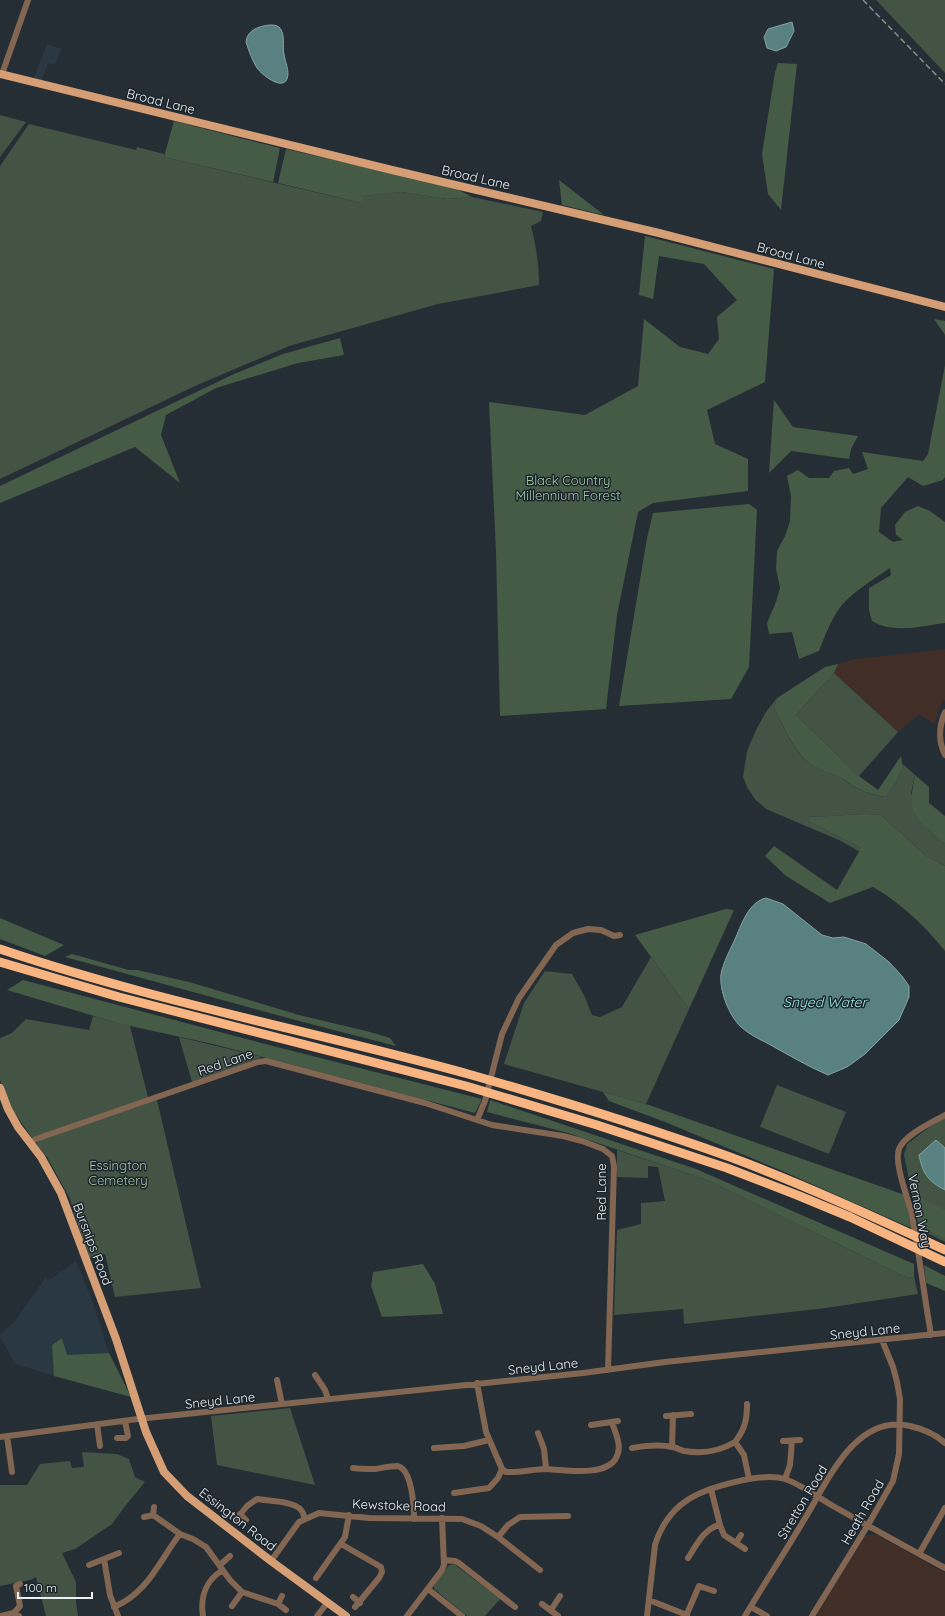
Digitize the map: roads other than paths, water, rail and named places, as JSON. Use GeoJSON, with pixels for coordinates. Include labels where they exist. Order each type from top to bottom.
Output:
{"type":"FeatureCollection","features":[{"type":"Feature","properties":{"kind":"highway"},"geometry":{"type":"LineString","coordinates":[[0,949],[124,987],[466,1074],[598,1112],[732,1158],[908,1232],[945,1250]]}},
{"type":"Feature","properties":{"kind":"highway"},"geometry":{"type":"LineString","coordinates":[[0,962],[126,999],[466,1086],[597,1125],[727,1168],[850,1217],[945,1262]]}},
{"type":"Feature","properties":{"kind":"main road","name":"Broad Lane"},"geometry":{"type":"LineString","coordinates":[[1,74],[384,168],[659,233],[945,308]]}},
{"type":"Feature","properties":{"kind":"main road","name":"Bursnips Road"},"geometry":{"type":"LineString","coordinates":[[0,1088],[8,1109],[52,1175],[61,1193],[116,1339],[142,1419]]}},
{"type":"Feature","properties":{"kind":"main road","name":"Essington Road"},"geometry":{"type":"LineString","coordinates":[[142,1419],[156,1456],[168,1476],[188,1496],[271,1561],[346,1616]]}},
{"type":"Feature","properties":{"kind":"street"},"geometry":{"type":"LineString","coordinates":[[1,74],[28,0]]}},
{"type":"Feature","properties":{"kind":"street"},"geometry":{"type":"LineString","coordinates":[[945,712],[942,718],[940,730],[942,746],[945,754]]}},
{"type":"Feature","properties":{"kind":"street"},"geometry":{"type":"LineString","coordinates":[[477,1120],[485,1101],[496,1065],[502,1034],[519,998],[556,945],[573,933],[588,929],[601,930],[614,936],[620,935]]}},
{"type":"Feature","properties":{"kind":"street","name":"Red Lane"},"geometry":{"type":"LineString","coordinates":[[31,1142],[258,1062],[266,1061],[314,1075],[425,1103],[492,1125],[563,1136],[603,1149],[612,1156],[614,1166],[608,1370]]}},
{"type":"Feature","properties":{"kind":"street","name":"Vernon Way"},"geometry":{"type":"LineString","coordinates":[[931,1335],[911,1212],[897,1158],[899,1148],[904,1142],[913,1134],[945,1115]]}},
{"type":"Feature","properties":{"kind":"street","name":"Sneyd Lane"},"geometry":{"type":"LineString","coordinates":[[0,1437],[142,1419],[945,1333]]}},
{"type":"Feature","properties":{"kind":"street","name":"Heath Road"},"geometry":{"type":"LineString","coordinates":[[812,1616],[868,1526],[893,1481],[899,1454],[900,1399],[893,1367],[882,1340]]}},
{"type":"Feature","properties":{"kind":"street"},"geometry":{"type":"LineString","coordinates":[[315,1375],[325,1390],[328,1399]]}},
{"type":"Feature","properties":{"kind":"street"},"geometry":{"type":"LineString","coordinates":[[277,1380],[282,1404]]}},
{"type":"Feature","properties":{"kind":"street"},"geometry":{"type":"LineString","coordinates":[[477,1384],[486,1432],[502,1469],[506,1472],[546,1469],[574,1472],[604,1468],[611,1464],[616,1458],[618,1439],[615,1422],[591,1425]]}},
{"type":"Feature","properties":{"kind":"street"},"geometry":{"type":"LineString","coordinates":[[632,1448],[644,1446],[672,1447],[685,1451],[702,1452],[727,1447],[735,1442],[744,1430],[747,1404]]}},
{"type":"Feature","properties":{"kind":"street"},"geometry":{"type":"LineString","coordinates":[[672,1447],[670,1416],[691,1414]]}},
{"type":"Feature","properties":{"kind":"street"},"geometry":{"type":"LineString","coordinates":[[747,1414],[755,1414]]}},
{"type":"Feature","properties":{"kind":"street"},"geometry":{"type":"LineString","coordinates":[[117,1438],[126,1438],[128,1436],[125,1421]]}},
{"type":"Feature","properties":{"kind":"street"},"geometry":{"type":"LineString","coordinates":[[97,1424],[100,1446]]}},
{"type":"Feature","properties":{"kind":"street"},"geometry":{"type":"LineString","coordinates":[[900,1424],[929,1431],[945,1443]]}},
{"type":"Feature","properties":{"kind":"street","name":"Stretton Road"},"geometry":{"type":"LineString","coordinates":[[745,1616],[818,1498],[834,1469],[845,1454],[859,1439],[884,1425],[900,1424]]}},
{"type":"Feature","properties":{"kind":"street"},"geometry":{"type":"LineString","coordinates":[[542,1435],[546,1469]]}},
{"type":"Feature","properties":{"kind":"street"},"geometry":{"type":"LineString","coordinates":[[7,1436],[12,1472]]}},
{"type":"Feature","properties":{"kind":"street"},"geometry":{"type":"LineString","coordinates":[[643,1439],[644,1446]]}},
{"type":"Feature","properties":{"kind":"street"},"geometry":{"type":"LineString","coordinates":[[437,1450],[489,1440]]}},
{"type":"Feature","properties":{"kind":"street"},"geometry":{"type":"LineString","coordinates":[[783,1441],[800,1440]]}},
{"type":"Feature","properties":{"kind":"street"},"geometry":{"type":"LineString","coordinates":[[785,1479],[790,1464],[792,1441]]}},
{"type":"Feature","properties":{"kind":"street"},"geometry":{"type":"LineString","coordinates":[[735,1442],[744,1455],[749,1479]]}},
{"type":"Feature","properties":{"kind":"street"},"geometry":{"type":"LineString","coordinates":[[354,1468],[362,1466],[396,1466],[405,1471],[412,1496],[414,1519]]}},
{"type":"Feature","properties":{"kind":"street"},"geometry":{"type":"LineString","coordinates":[[454,1493],[461,1489],[489,1488],[498,1478],[502,1469]]}},
{"type":"Feature","properties":{"kind":"street"},"geometry":{"type":"LineString","coordinates":[[647,1616],[655,1545],[658,1535],[670,1516],[695,1495],[711,1489],[749,1479],[785,1479],[945,1568]]}},
{"type":"Feature","properties":{"kind":"street"},"geometry":{"type":"LineString","coordinates":[[711,1489],[720,1525],[724,1534],[745,1549]]}},
{"type":"Feature","properties":{"kind":"street"},"geometry":{"type":"LineString","coordinates":[[235,1521],[247,1506],[257,1499],[288,1503],[296,1506],[301,1510],[305,1519]]}},
{"type":"Feature","properties":{"kind":"street"},"geometry":{"type":"LineString","coordinates":[[153,1515],[154,1507]]}},
{"type":"Feature","properties":{"kind":"street"},"geometry":{"type":"LineString","coordinates":[[920,1554],[945,1508]]}},
{"type":"Feature","properties":{"kind":"street","name":"Kewstoke Road"},"geometry":{"type":"LineString","coordinates":[[271,1561],[299,1522],[319,1513],[369,1518],[456,1518],[472,1522],[498,1537],[540,1570]]}},
{"type":"Feature","properties":{"kind":"street"},"geometry":{"type":"LineString","coordinates":[[240,1514],[246,1520]]}},
{"type":"Feature","properties":{"kind":"street"},"geometry":{"type":"LineString","coordinates":[[144,1517],[153,1515],[180,1534],[193,1539],[206,1547],[233,1584],[242,1592],[278,1604],[286,1610]]}},
{"type":"Feature","properties":{"kind":"street"},"geometry":{"type":"LineString","coordinates":[[314,1568],[318,1576],[345,1538],[349,1515]]}},
{"type":"Feature","properties":{"kind":"street"},"geometry":{"type":"LineString","coordinates":[[498,1537],[508,1525],[520,1517],[563,1518]]}},
{"type":"Feature","properties":{"kind":"street"},"geometry":{"type":"LineString","coordinates":[[407,1616],[442,1570],[444,1560],[442,1518]]}},
{"type":"Feature","properties":{"kind":"street"},"geometry":{"type":"LineString","coordinates":[[688,1558],[707,1531],[712,1527],[720,1525]]}},
{"type":"Feature","properties":{"kind":"street"},"geometry":{"type":"LineString","coordinates":[[114,1607],[130,1600],[141,1590],[180,1534]]}},
{"type":"Feature","properties":{"kind":"street"},"geometry":{"type":"LineString","coordinates":[[736,1543],[741,1535]]}},
{"type":"Feature","properties":{"kind":"street"},"geometry":{"type":"LineString","coordinates":[[341,1544],[381,1567],[382,1572],[379,1578],[358,1605],[353,1598]]}},
{"type":"Feature","properties":{"kind":"street"},"geometry":{"type":"LineString","coordinates":[[89,1565],[119,1553]]}},
{"type":"Feature","properties":{"kind":"street"},"geometry":{"type":"LineString","coordinates":[[203,1616],[202,1605],[204,1590],[230,1556]]}},
{"type":"Feature","properties":{"kind":"street"},"geometry":{"type":"LineString","coordinates":[[534,1565],[538,1559]]}},
{"type":"Feature","properties":{"kind":"street"},"geometry":{"type":"LineString","coordinates":[[104,1560],[110,1595],[118,1616]]}},
{"type":"Feature","properties":{"kind":"street"},"geometry":{"type":"LineString","coordinates":[[444,1560],[459,1563],[515,1606]]}},
{"type":"Feature","properties":{"kind":"street"},"geometry":{"type":"LineString","coordinates":[[0,1616],[17,1615],[20,1606],[16,1586],[20,1584]]}},
{"type":"Feature","properties":{"kind":"street"},"geometry":{"type":"LineString","coordinates":[[649,1600],[686,1615],[699,1586],[714,1591]]}},
{"type":"Feature","properties":{"kind":"street"},"geometry":{"type":"LineString","coordinates":[[428,1588],[462,1616]]}},
{"type":"Feature","properties":{"kind":"street"},"geometry":{"type":"LineString","coordinates":[[232,1606],[242,1592]]}},
{"type":"Feature","properties":{"kind":"street"},"geometry":{"type":"LineString","coordinates":[[278,1604],[282,1596]]}},
{"type":"Feature","properties":{"kind":"street"},"geometry":{"type":"LineString","coordinates":[[551,1610],[560,1596]]}},
{"type":"Feature","properties":{"kind":"street"},"geometry":{"type":"LineString","coordinates":[[317,1616],[328,1602]]}},
{"type":"Feature","properties":{"kind":"street"},"geometry":{"type":"LineString","coordinates":[[542,1604],[558,1616]]}},
{"type":"Feature","properties":{"kind":"street"},"geometry":{"type":"LineString","coordinates":[[751,1607],[767,1616]]}},
{"type":"Feature","properties":{"kind":"water"},"geometry":{"type":"Polygon","coordinates":[[[792,22],[794,31],[786,47],[776,51],[767,48],[764,37],[768,29],[792,22]]]}},
{"type":"Feature","properties":{"kind":"water"},"geometry":{"type":"Polygon","coordinates":[[[276,25],[279,27],[283,37],[283,51],[288,76],[284,82],[281,83],[272,80],[259,71],[252,59],[246,42],[249,34],[254,29],[276,25]]]}},
{"type":"Feature","properties":{"kind":"water","name":"Snyed Water"},"geometry":{"type":"Polygon","coordinates":[[[766,898],[783,904],[822,935],[833,938],[844,937],[866,944],[889,962],[909,986],[909,997],[899,1020],[865,1054],[847,1067],[828,1075],[747,1032],[741,1027],[729,1010],[723,995],[721,974],[725,960],[747,914],[755,904],[766,898]]]}},
{"type":"Feature","properties":{"kind":"water"},"geometry":{"type":"Polygon","coordinates":[[[936,1140],[945,1148],[945,1190],[930,1180],[927,1176],[922,1167],[919,1155],[936,1140]]]}},
{"type":"Feature","properties":{"kind":"railway"},"geometry":{"type":"LineString","coordinates":[[863,0],[945,84]]}},
{"type":"Feature","properties":{"kind":"park label","name":"Black Country Millennium Forest"},"geometry":{"type":"Point","coordinates":[568,488]}},
{"type":"Feature","properties":{"kind":"park label","name":"Essington Cemetery"},"geometry":{"type":"Point","coordinates":[118,1172]}}]}
